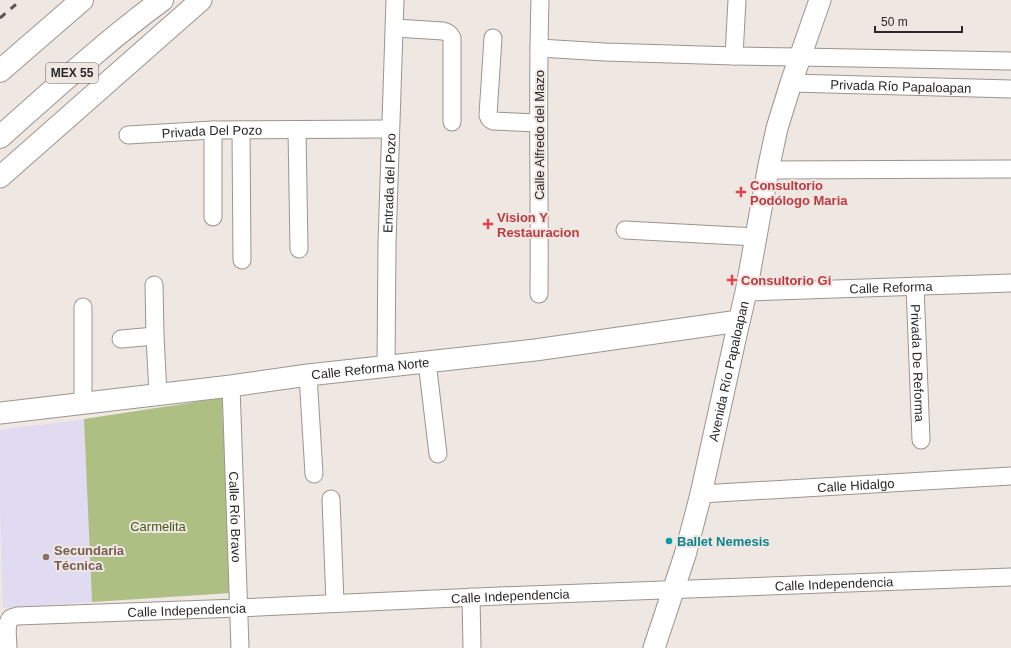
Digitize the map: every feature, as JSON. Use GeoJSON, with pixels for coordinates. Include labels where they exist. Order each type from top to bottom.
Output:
{"type":"FeatureCollection","features":[{"type":"Feature","properties":{"kind":"highway"},"geometry":{"type":"LineString","coordinates":[[0,72],[82,0]]}},
{"type":"Feature","properties":{"kind":"highway","name":"MEX 55"},"geometry":{"type":"LineString","coordinates":[[0,137],[80,66],[155,4]]}},
{"type":"Feature","properties":{"kind":"main road"},"geometry":{"type":"LineString","coordinates":[[0,177],[201,0]]}},
{"type":"Feature","properties":{"kind":"main road","name":"Avenida Río Papaloapan"},"geometry":{"type":"LineString","coordinates":[[654,648],[689,542],[701,494],[746,292],[777,128],[820,0]]}},
{"type":"Feature","properties":{"kind":"main road","name":"Calle Reforma Norte"},"geometry":{"type":"LineString","coordinates":[[0,413],[231,386],[308,375],[535,350],[739,321]]}},
{"type":"Feature","properties":{"kind":"street","name":"Entrada del Pozo"},"geometry":{"type":"LineString","coordinates":[[386,366],[386,243],[395,0]]}},
{"type":"Feature","properties":{"kind":"street","name":"Calle Alfredo del Mazo"},"geometry":{"type":"LineString","coordinates":[[539,294],[540,225],[538,122],[540,0]]}},
{"type":"Feature","properties":{"kind":"street"},"geometry":{"type":"LineString","coordinates":[[734,56],[737,0]]}},
{"type":"Feature","properties":{"kind":"street"},"geometry":{"type":"LineString","coordinates":[[395,28],[443,31],[451,34],[452,122]]}},
{"type":"Feature","properties":{"kind":"street"},"geometry":{"type":"LineString","coordinates":[[493,38],[489,118],[493,121],[538,122]]}},
{"type":"Feature","properties":{"kind":"street"},"geometry":{"type":"LineString","coordinates":[[539,48],[605,52],[734,56],[1011,61]]}},
{"type":"Feature","properties":{"kind":"street","name":"Privada Río Papaloapan"},"geometry":{"type":"LineString","coordinates":[[791,83],[1011,89]]}},
{"type":"Feature","properties":{"kind":"street","name":"Privada Del Pozo"},"geometry":{"type":"LineString","coordinates":[[128,135],[213,130],[390,129]]}},
{"type":"Feature","properties":{"kind":"street"},"geometry":{"type":"LineString","coordinates":[[213,130],[213,217]]}},
{"type":"Feature","properties":{"kind":"street"},"geometry":{"type":"LineString","coordinates":[[241,130],[242,260]]}},
{"type":"Feature","properties":{"kind":"street"},"geometry":{"type":"LineString","coordinates":[[297,130],[299,249]]}},
{"type":"Feature","properties":{"kind":"street"},"geometry":{"type":"LineString","coordinates":[[768,170],[1011,169]]}},
{"type":"Feature","properties":{"kind":"street"},"geometry":{"type":"LineString","coordinates":[[625,230],[756,236]]}},
{"type":"Feature","properties":{"kind":"street","name":"Calle Reforma"},"geometry":{"type":"LineString","coordinates":[[746,292],[1011,283]]}},
{"type":"Feature","properties":{"kind":"street"},"geometry":{"type":"LineString","coordinates":[[154,286],[158,394]]}},
{"type":"Feature","properties":{"kind":"street","name":"Privada De Reforma"},"geometry":{"type":"LineString","coordinates":[[915,286],[921,440]]}},
{"type":"Feature","properties":{"kind":"street"},"geometry":{"type":"LineString","coordinates":[[83,307],[83,403]]}},
{"type":"Feature","properties":{"kind":"street"},"geometry":{"type":"LineString","coordinates":[[121,339],[155,336]]}},
{"type":"Feature","properties":{"kind":"street"},"geometry":{"type":"LineString","coordinates":[[427,362],[438,454]]}},
{"type":"Feature","properties":{"kind":"street"},"geometry":{"type":"LineString","coordinates":[[308,375],[314,474]]}},
{"type":"Feature","properties":{"kind":"street","name":"Calle Río Bravo"},"geometry":{"type":"LineString","coordinates":[[231,386],[240,648]]}},
{"type":"Feature","properties":{"kind":"street","name":"Calle Hidalgo"},"geometry":{"type":"LineString","coordinates":[[701,494],[1011,476]]}},
{"type":"Feature","properties":{"kind":"street"},"geometry":{"type":"LineString","coordinates":[[331,499],[335,603]]}},
{"type":"Feature","properties":{"kind":"street","name":"Calle Independencia"},"geometry":{"type":"LineString","coordinates":[[8,648],[8,623],[10,619],[18,616],[673,589],[1011,577]]}},
{"type":"Feature","properties":{"kind":"street"},"geometry":{"type":"LineString","coordinates":[[471,597],[472,648]]}},
{"type":"Feature","properties":{"kind":"shaded area","name":"Secundaria Técnica"},"geometry":{"type":"Polygon","coordinates":[[[84,419],[92,602],[3,608],[0,511],[0,430],[84,419]]]}},
{"type":"Feature","properties":{"kind":"green space","name":"Carmelita"},"geometry":{"type":"Polygon","coordinates":[[[222,398],[231,593],[92,602],[84,419],[222,398]]]}},
{"type":"Feature","properties":{"kind":"railway"},"geometry":{"type":"LineString","coordinates":[[0,18],[21,0]]}},
{"type":"Feature","properties":{"kind":"place","name":"Consultorio Podólogo Maria"},"geometry":{"type":"Point","coordinates":[741,192]}},
{"type":"Feature","properties":{"kind":"place","name":"Vision Y Restauracion"},"geometry":{"type":"Point","coordinates":[488,224]}},
{"type":"Feature","properties":{"kind":"place","name":"Consultorio Gi"},"geometry":{"type":"Point","coordinates":[732,280]}},
{"type":"Feature","properties":{"kind":"place","name":"Ballet Nemesis"},"geometry":{"type":"Point","coordinates":[669,541]}},
{"type":"Feature","properties":{"kind":"place","name":"Secundaria Técnica"},"geometry":{"type":"Point","coordinates":[46,557]}}]}
